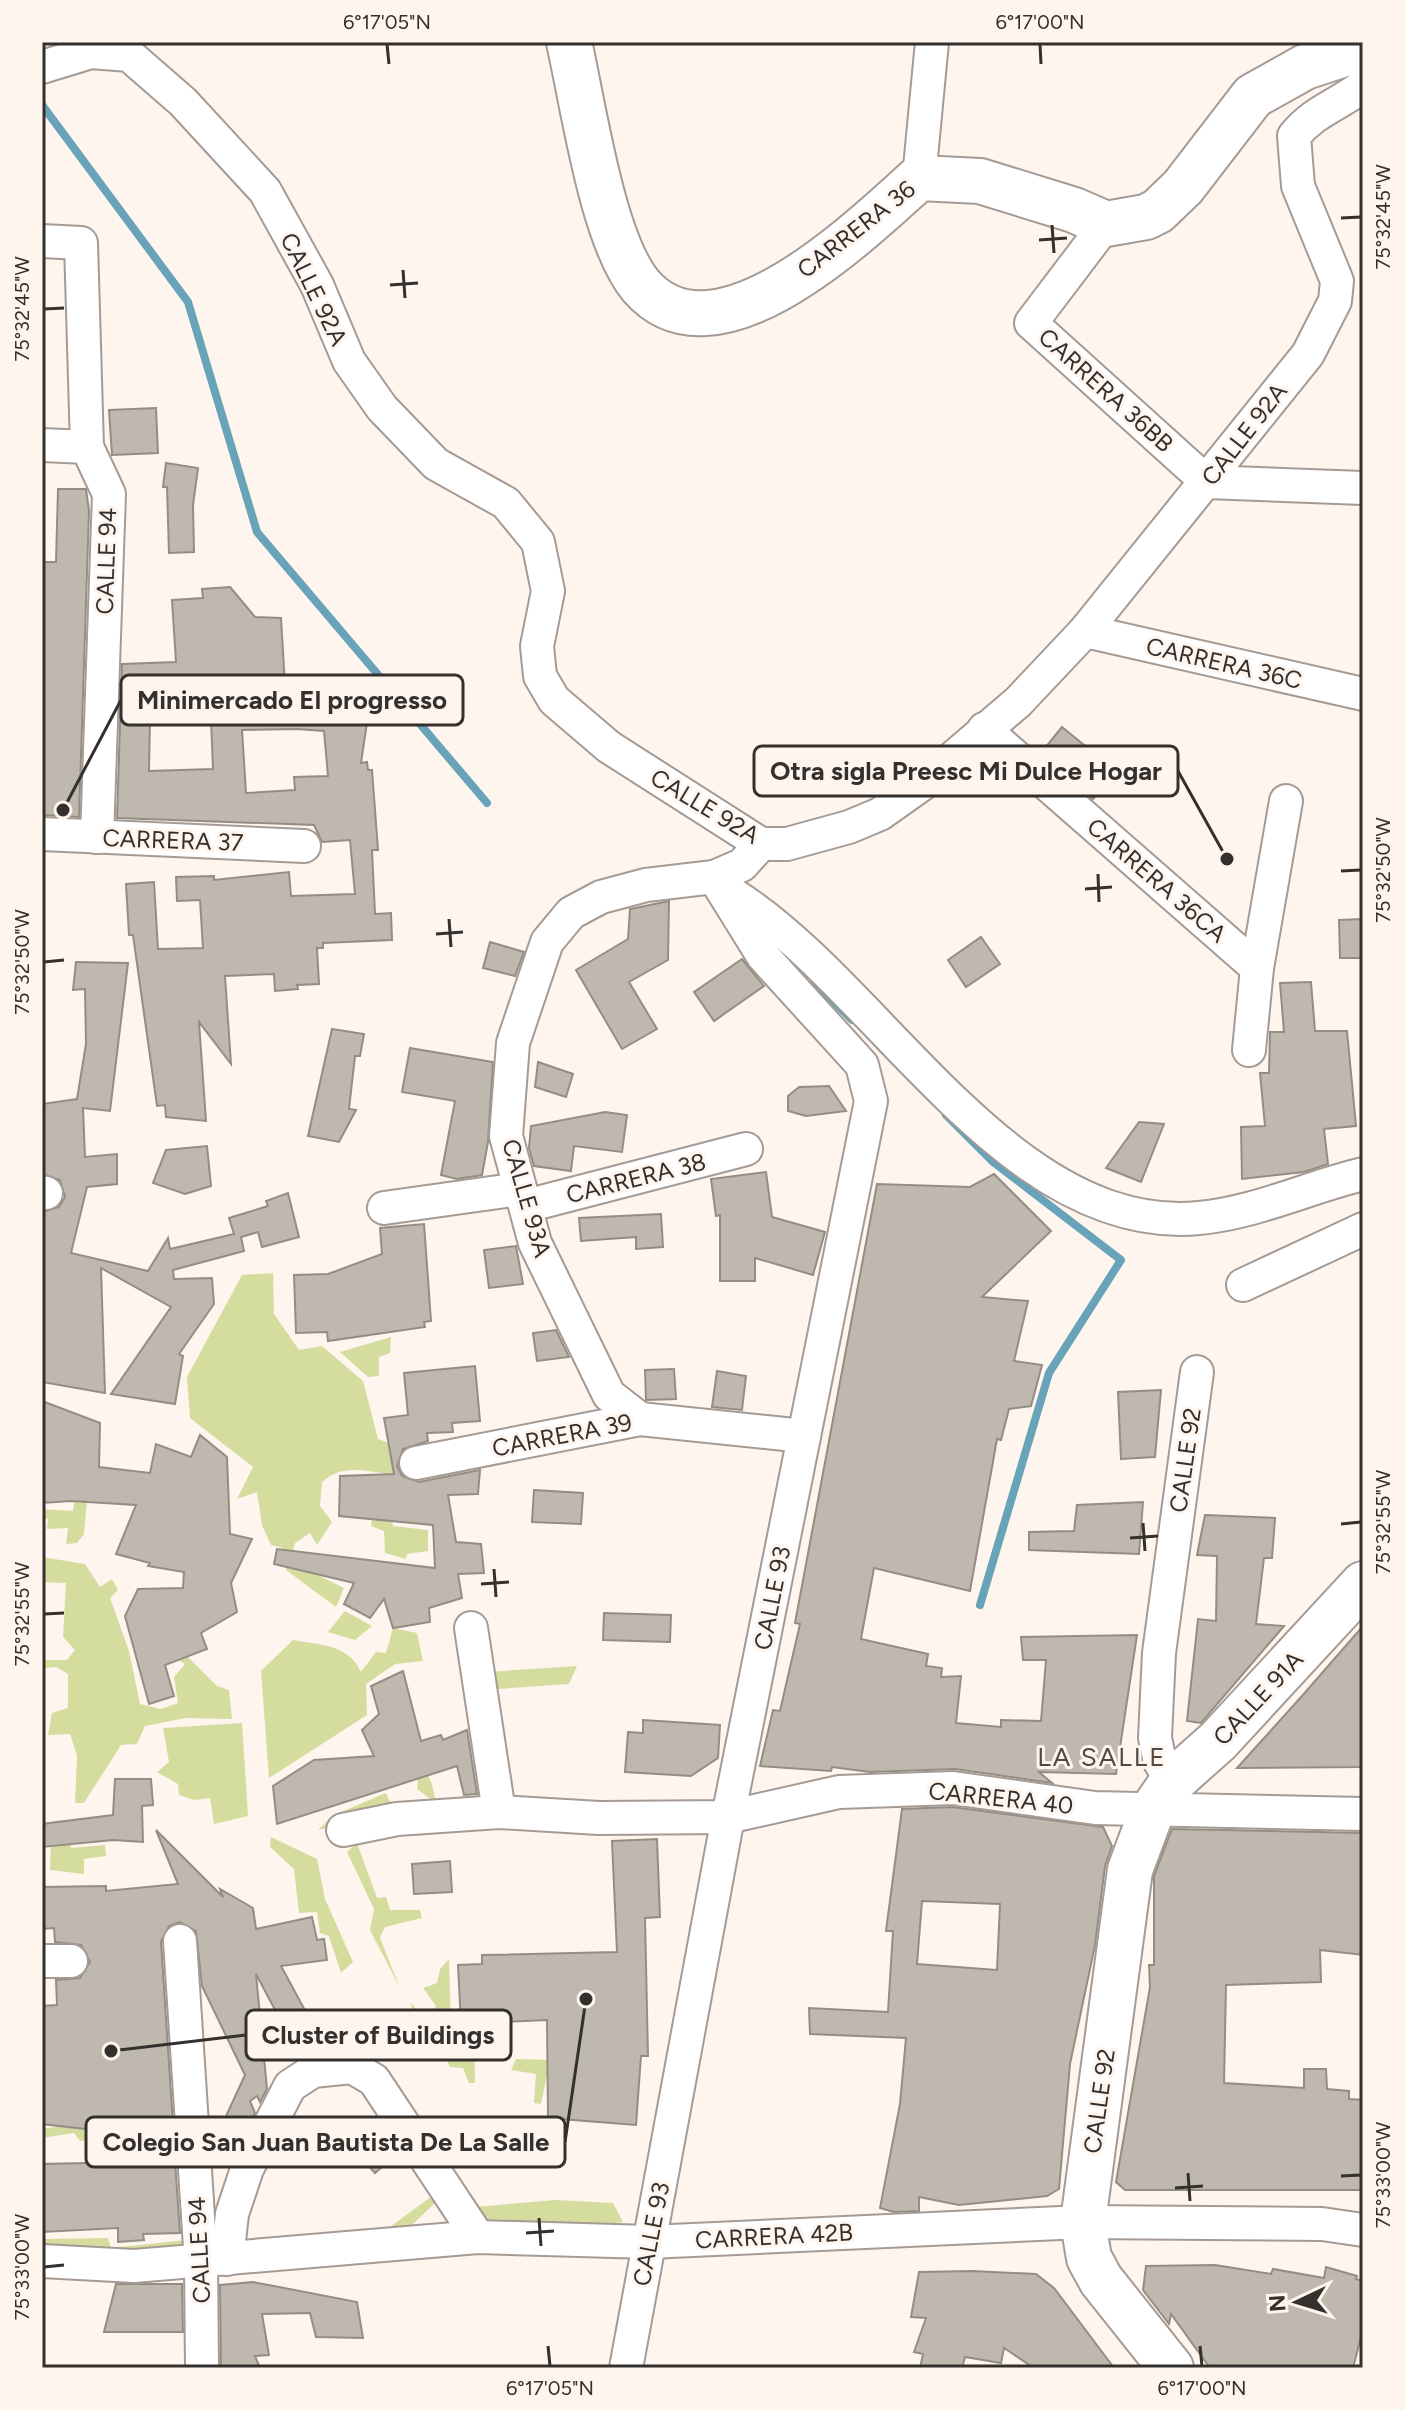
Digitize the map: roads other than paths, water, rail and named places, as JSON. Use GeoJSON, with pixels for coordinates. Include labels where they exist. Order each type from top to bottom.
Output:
{"type":"FeatureCollection","features":[{"type":"Feature","properties":{"kind":"main road","name":"CARRERA 36"},"geometry":{"type":"LineString","coordinates":[[569,42],[604,203],[628,265],[642,287],[683,310],[711,315],[745,307],[850,239],[919,178],[980,181],[1074,210],[1106,224]]}},
{"type":"Feature","properties":{"kind":"main road"},"geometry":{"type":"LineString","coordinates":[[1106,224],[1146,217],[1158,211],[1183,187],[1253,96],[1305,67],[1363,48]]}},
{"type":"Feature","properties":{"kind":"main road","name":"CALLE 91A"},"geometry":{"type":"LineString","coordinates":[[1162,1796],[1218,1741],[1363,1584]]}},
{"type":"Feature","properties":{"kind":"main road","name":"CALLE 92"},"geometry":{"type":"LineString","coordinates":[[1162,1796],[1130,1870],[1083,2222],[1089,2258],[1101,2280],[1171,2368]]}},
{"type":"Feature","properties":{"kind":"street"},"geometry":{"type":"LineString","coordinates":[[919,178],[932,42]]}},
{"type":"Feature","properties":{"kind":"street","name":"CALLE 92A"},"geometry":{"type":"LineString","coordinates":[[42,67],[91,52],[129,55],[183,102],[265,191],[317,285],[349,361],[382,408],[436,464],[506,503],[538,542],[548,591],[537,646],[540,676],[554,700],[609,747],[761,844],[787,844],[849,827],[880,814],[921,785],[1018,702],[1085,631],[1207,482],[1308,354],[1335,301],[1337,281],[1330,256],[1298,186],[1294,136],[1309,116],[1344,101],[1363,86]]}},
{"type":"Feature","properties":{"kind":"street","name":"CARRERA 36BB"},"geometry":{"type":"LineString","coordinates":[[1106,224],[1031,323],[1207,482]]}},
{"type":"Feature","properties":{"kind":"street","name":"CALLE 94"},"geometry":{"type":"LineString","coordinates":[[42,241],[81,243],[87,447],[109,494],[97,837]]}},
{"type":"Feature","properties":{"kind":"street"},"geometry":{"type":"LineString","coordinates":[[42,445],[87,447]]}},
{"type":"Feature","properties":{"kind":"street"},"geometry":{"type":"LineString","coordinates":[[1207,482],[1363,488]]}},
{"type":"Feature","properties":{"kind":"street","name":"CARRERA 36C"},"geometry":{"type":"LineString","coordinates":[[1085,631],[1363,694]]}},
{"type":"Feature","properties":{"kind":"street","name":"CARRERA 36CA"},"geometry":{"type":"LineString","coordinates":[[984,729],[1257,968]]}},
{"type":"Feature","properties":{"kind":"street"},"geometry":{"type":"LineString","coordinates":[[1249,1050],[1257,968],[1286,801]]}},
{"type":"Feature","properties":{"kind":"street","name":"CARRERA 37"},"geometry":{"type":"LineString","coordinates":[[42,834],[304,846]]}},
{"type":"Feature","properties":{"kind":"street"},"geometry":{"type":"LineString","coordinates":[[761,844],[742,865],[718,881],[848,990],[996,1141],[1075,1193],[1135,1215],[1199,1218],[1363,1174]]}},
{"type":"Feature","properties":{"kind":"street","name":"CALLE 93A"},"geometry":{"type":"LineString","coordinates":[[640,1419],[609,1395],[535,1243],[506,1136],[513,1043],[547,942],[571,913],[601,897],[646,885],[718,881]]}},
{"type":"Feature","properties":{"kind":"street","name":"CALLE 93"},"geometry":{"type":"LineString","coordinates":[[626,2368],[728,1817],[871,1101],[862,1065],[763,956],[718,881]]}},
{"type":"Feature","properties":{"kind":"street","name":"CARRERA 38"},"geometry":{"type":"LineString","coordinates":[[384,1208],[523,1198],[746,1149]]}},
{"type":"Feature","properties":{"kind":"street"},"geometry":{"type":"LineString","coordinates":[[1243,1285],[1363,1229]]}},
{"type":"Feature","properties":{"kind":"street","name":"CALLE 92"},"geometry":{"type":"LineString","coordinates":[[1162,1796],[1155,1738],[1159,1653],[1197,1372]]}},
{"type":"Feature","properties":{"kind":"street","name":"CARRERA 39"},"geometry":{"type":"LineString","coordinates":[[416,1463],[640,1419],[804,1436]]}},
{"type":"Feature","properties":{"kind":"street"},"geometry":{"type":"LineString","coordinates":[[471,1628],[499,1812]]}},
{"type":"Feature","properties":{"kind":"street","name":"CARRERA 40"},"geometry":{"type":"LineString","coordinates":[[343,1830],[397,1819],[499,1812],[599,1818],[728,1817],[839,1792],[953,1788],[1095,1808],[1162,1796],[1363,1814]]}},
{"type":"Feature","properties":{"kind":"street","name":"CALLE 94"},"geometry":{"type":"LineString","coordinates":[[180,1941],[214,2261],[202,2368]]}},
{"type":"Feature","properties":{"kind":"street"},"geometry":{"type":"LineString","coordinates":[[214,2261],[247,2169],[290,2086],[313,2071],[352,2067],[374,2080],[478,2237]]}},
{"type":"Feature","properties":{"kind":"street","name":"CARRERA 42B"},"geometry":{"type":"LineString","coordinates":[[42,2261],[134,2266],[478,2237],[649,2242],[1083,2222],[1322,2224],[1363,2230]]}},
{"type":"Feature","properties":{"kind":"waterway"},"geometry":{"type":"LineString","coordinates":[[42,105],[188,302],[257,532],[487,803]]}},
{"type":"Feature","properties":{"kind":"waterway"},"geometry":{"type":"LineString","coordinates":[[814,982],[852,1020]]}},
{"type":"Feature","properties":{"kind":"waterway"},"geometry":{"type":"LineString","coordinates":[[946,1115],[992,1161],[1121,1260],[1049,1373],[980,1605]]}},
{"type":"Feature","properties":{"kind":"place","name":"Minimercado El progresso"},"geometry":{"type":"Point","coordinates":[63,810]}},
{"type":"Feature","properties":{"kind":"place","name":"Otra sigla Preesc Mi Dulce Hogar"},"geometry":{"type":"Point","coordinates":[1227,859]}},
{"type":"Feature","properties":{"kind":"place","name":"Colegio San Juan Bautista De La Salle"},"geometry":{"type":"Point","coordinates":[586,1999]}},
{"type":"Feature","properties":{"kind":"place","name":"Cluster of Buildings"},"geometry":{"type":"Point","coordinates":[111,2051]}},
{"type":"Feature","properties":{"kind":"district","name":"LA SALLE"},"geometry":{"type":"Point","coordinates":[1102,1757]}}]}
